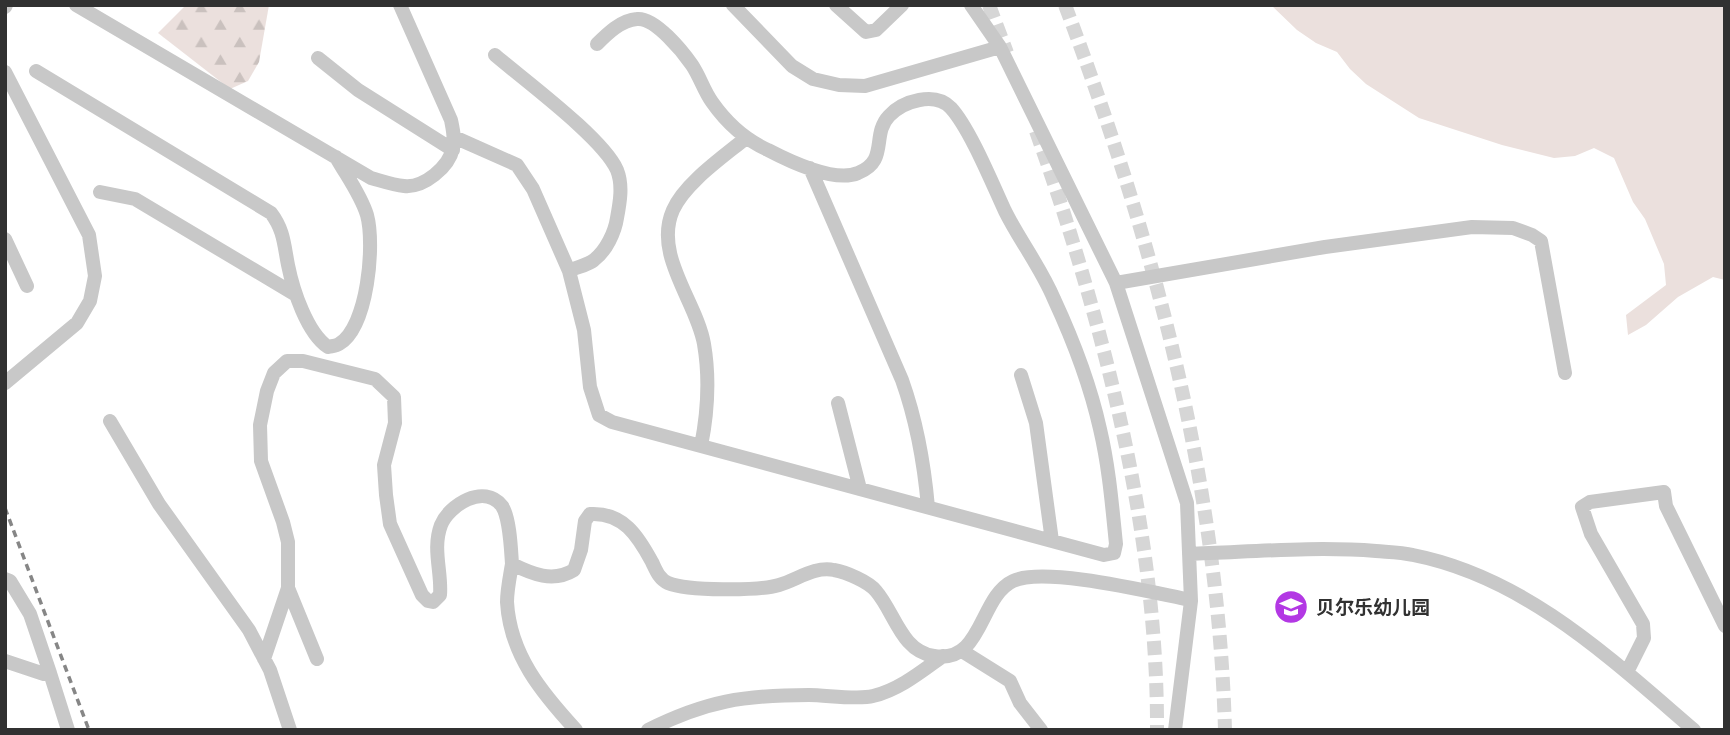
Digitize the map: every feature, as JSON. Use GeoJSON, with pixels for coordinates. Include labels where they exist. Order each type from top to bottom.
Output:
{"type":"FeatureCollection","features":[{"type":"Feature","properties":{"kind":"street"},"geometry":{"type":"LineString","coordinates":[[76,5],[371,178],[406,187],[428,179],[445,166],[454,144],[451,120],[400,5]]}},
{"type":"Feature","properties":{"kind":"street"},"geometry":{"type":"LineString","coordinates":[[733,5],[792,66],[813,79],[839,85],[864,86],[1000,47]]}},
{"type":"Feature","properties":{"kind":"street"},"geometry":{"type":"LineString","coordinates":[[836,5],[866,32],[876,30],[902,5]]}},
{"type":"Feature","properties":{"kind":"street"},"geometry":{"type":"LineString","coordinates":[[971,5],[1000,47],[1116,284],[1187,503],[1191,600],[1175,730]]}},
{"type":"Feature","properties":{"kind":"street"},"geometry":{"type":"LineString","coordinates":[[318,58],[358,90],[454,144],[517,164],[533,189],[569,271],[584,330],[590,387],[599,415],[612,422],[1104,555],[1114,553],[1116,544],[1108,470],[1100,427],[1084,375],[1054,297],[1014,229],[967,133],[951,108],[943,101],[925,99],[907,104],[889,116],[881,129],[879,150],[872,165],[853,175],[839,175],[810,168],[746,138],[713,103],[693,66],[674,43],[648,22],[637,19],[615,27],[597,44]]}},
{"type":"Feature","properties":{"kind":"street"},"geometry":{"type":"LineString","coordinates":[[495,55],[593,139],[617,169],[620,200],[616,225],[609,242],[595,260],[569,271]]}},
{"type":"Feature","properties":{"kind":"street"},"geometry":{"type":"LineString","coordinates":[[36,71],[271,213],[286,241],[288,264],[296,295],[313,332],[328,347],[339,344],[351,332],[366,292],[372,246],[367,214],[336,157]]}},
{"type":"Feature","properties":{"kind":"street"},"geometry":{"type":"LineString","coordinates":[[5,72],[89,235],[95,276],[90,301],[77,323],[5,383]]}},
{"type":"Feature","properties":{"kind":"street"},"geometry":{"type":"LineString","coordinates":[[701,446],[709,393],[704,341],[680,284],[670,252],[668,226],[673,208],[694,182],[746,138]]}},
{"type":"Feature","properties":{"kind":"street"},"geometry":{"type":"LineString","coordinates":[[810,168],[914,413],[925,463],[928,507]]}},
{"type":"Feature","properties":{"kind":"street"},"geometry":{"type":"LineString","coordinates":[[100,192],[135,199],[296,295]]}},
{"type":"Feature","properties":{"kind":"street"},"geometry":{"type":"LineString","coordinates":[[1116,284],[1325,247],[1472,227],[1513,228],[1532,235],[1541,242],[1565,373]]}},
{"type":"Feature","properties":{"kind":"street"},"geometry":{"type":"LineString","coordinates":[[5,239],[27,286]]}},
{"type":"Feature","properties":{"kind":"street"},"geometry":{"type":"LineString","coordinates":[[264,659],[288,588],[288,542],[284,522],[261,460],[260,425],[274,373],[287,361],[303,361],[375,379],[394,397],[395,422],[384,465],[390,524],[422,595],[428,601],[433,602],[440,595],[436,554],[441,525],[452,508],[472,497],[490,498],[502,506],[511,537],[512,564],[507,602],[517,648],[531,677],[576,730]]}},
{"type":"Feature","properties":{"kind":"street"},"geometry":{"type":"LineString","coordinates":[[1021,375],[1036,423],[1052,541]]}},
{"type":"Feature","properties":{"kind":"street"},"geometry":{"type":"LineString","coordinates":[[838,403],[860,489]]}},
{"type":"Feature","properties":{"kind":"street"},"geometry":{"type":"LineString","coordinates":[[110,421],[159,504],[249,630],[264,659],[290,730]]}},
{"type":"Feature","properties":{"kind":"street"},"geometry":{"type":"LineString","coordinates":[[1627,672],[1644,638],[1643,624],[1591,534],[1582,507],[1590,502],[1664,492],[1666,506],[1725,626]]}},
{"type":"Feature","properties":{"kind":"street"},"geometry":{"type":"LineString","coordinates":[[512,564],[532,574],[558,578],[574,570],[581,550],[585,521],[590,514],[604,513],[622,522],[640,541],[661,578],[668,583],[686,587],[778,586],[820,569],[836,570],[874,588],[902,635],[913,646],[926,654],[943,656]]}},
{"type":"Feature","properties":{"kind":"street"},"geometry":{"type":"LineString","coordinates":[[1189,554],[1343,549],[1412,555],[1484,576],[1549,611],[1627,672],[1694,730]]}},
{"type":"Feature","properties":{"kind":"street"},"geometry":{"type":"LineString","coordinates":[[648,730],[680,714],[727,699],[774,695],[872,696],[901,684],[943,656],[962,651],[972,642],[996,595],[1013,581],[1034,577],[1096,581],[1191,600]]}},
{"type":"Feature","properties":{"kind":"street"},"geometry":{"type":"LineString","coordinates":[[5,579],[10,581],[30,614],[68,730]]}},
{"type":"Feature","properties":{"kind":"street"},"geometry":{"type":"LineString","coordinates":[[288,588],[317,659]]}},
{"type":"Feature","properties":{"kind":"street"},"geometry":{"type":"LineString","coordinates":[[962,651],[1010,681],[1020,703],[1041,730]]}},
{"type":"Feature","properties":{"kind":"street"},"geometry":{"type":"LineString","coordinates":[[5,661],[44,674],[50,673]]}},
{"type":"Feature","properties":{"kind":"green space"},"geometry":{"type":"Polygon","coordinates":[[[186,5],[269,5],[259,62],[248,81],[230,89],[158,33],[186,5]]]}},
{"type":"Feature","properties":{"kind":"green space"},"geometry":{"type":"Polygon","coordinates":[[[1271,5],[1725,5],[1725,280],[1713,277],[1678,297],[1646,325],[1628,335],[1626,315],[1666,285],[1664,264],[1614,158],[1594,148],[1575,156],[1554,158],[1502,145],[1419,118],[1366,84],[1337,52],[1316,43],[1297,30],[1271,5]]]}},
{"type":"Feature","properties":{"kind":"tunnel"},"geometry":{"type":"LineString","coordinates":[[989,5],[1007,53]]}},
{"type":"Feature","properties":{"kind":"tunnel"},"geometry":{"type":"LineString","coordinates":[[1065,5],[1126,181],[1175,361],[1195,452],[1209,544],[1220,637],[1225,730]]}},
{"type":"Feature","properties":{"kind":"tunnel"},"geometry":{"type":"LineString","coordinates":[[1036,131],[1083,275],[1122,426],[1148,579],[1155,655],[1157,730]]}},
{"type":"Feature","properties":{"kind":"railway"},"geometry":{"type":"LineString","coordinates":[[5,508],[89,730]]}},
{"type":"Feature","properties":{"kind":"place","name":"贝尔乐幼儿园"},"geometry":{"type":"Point","coordinates":[1291,607]}}]}
